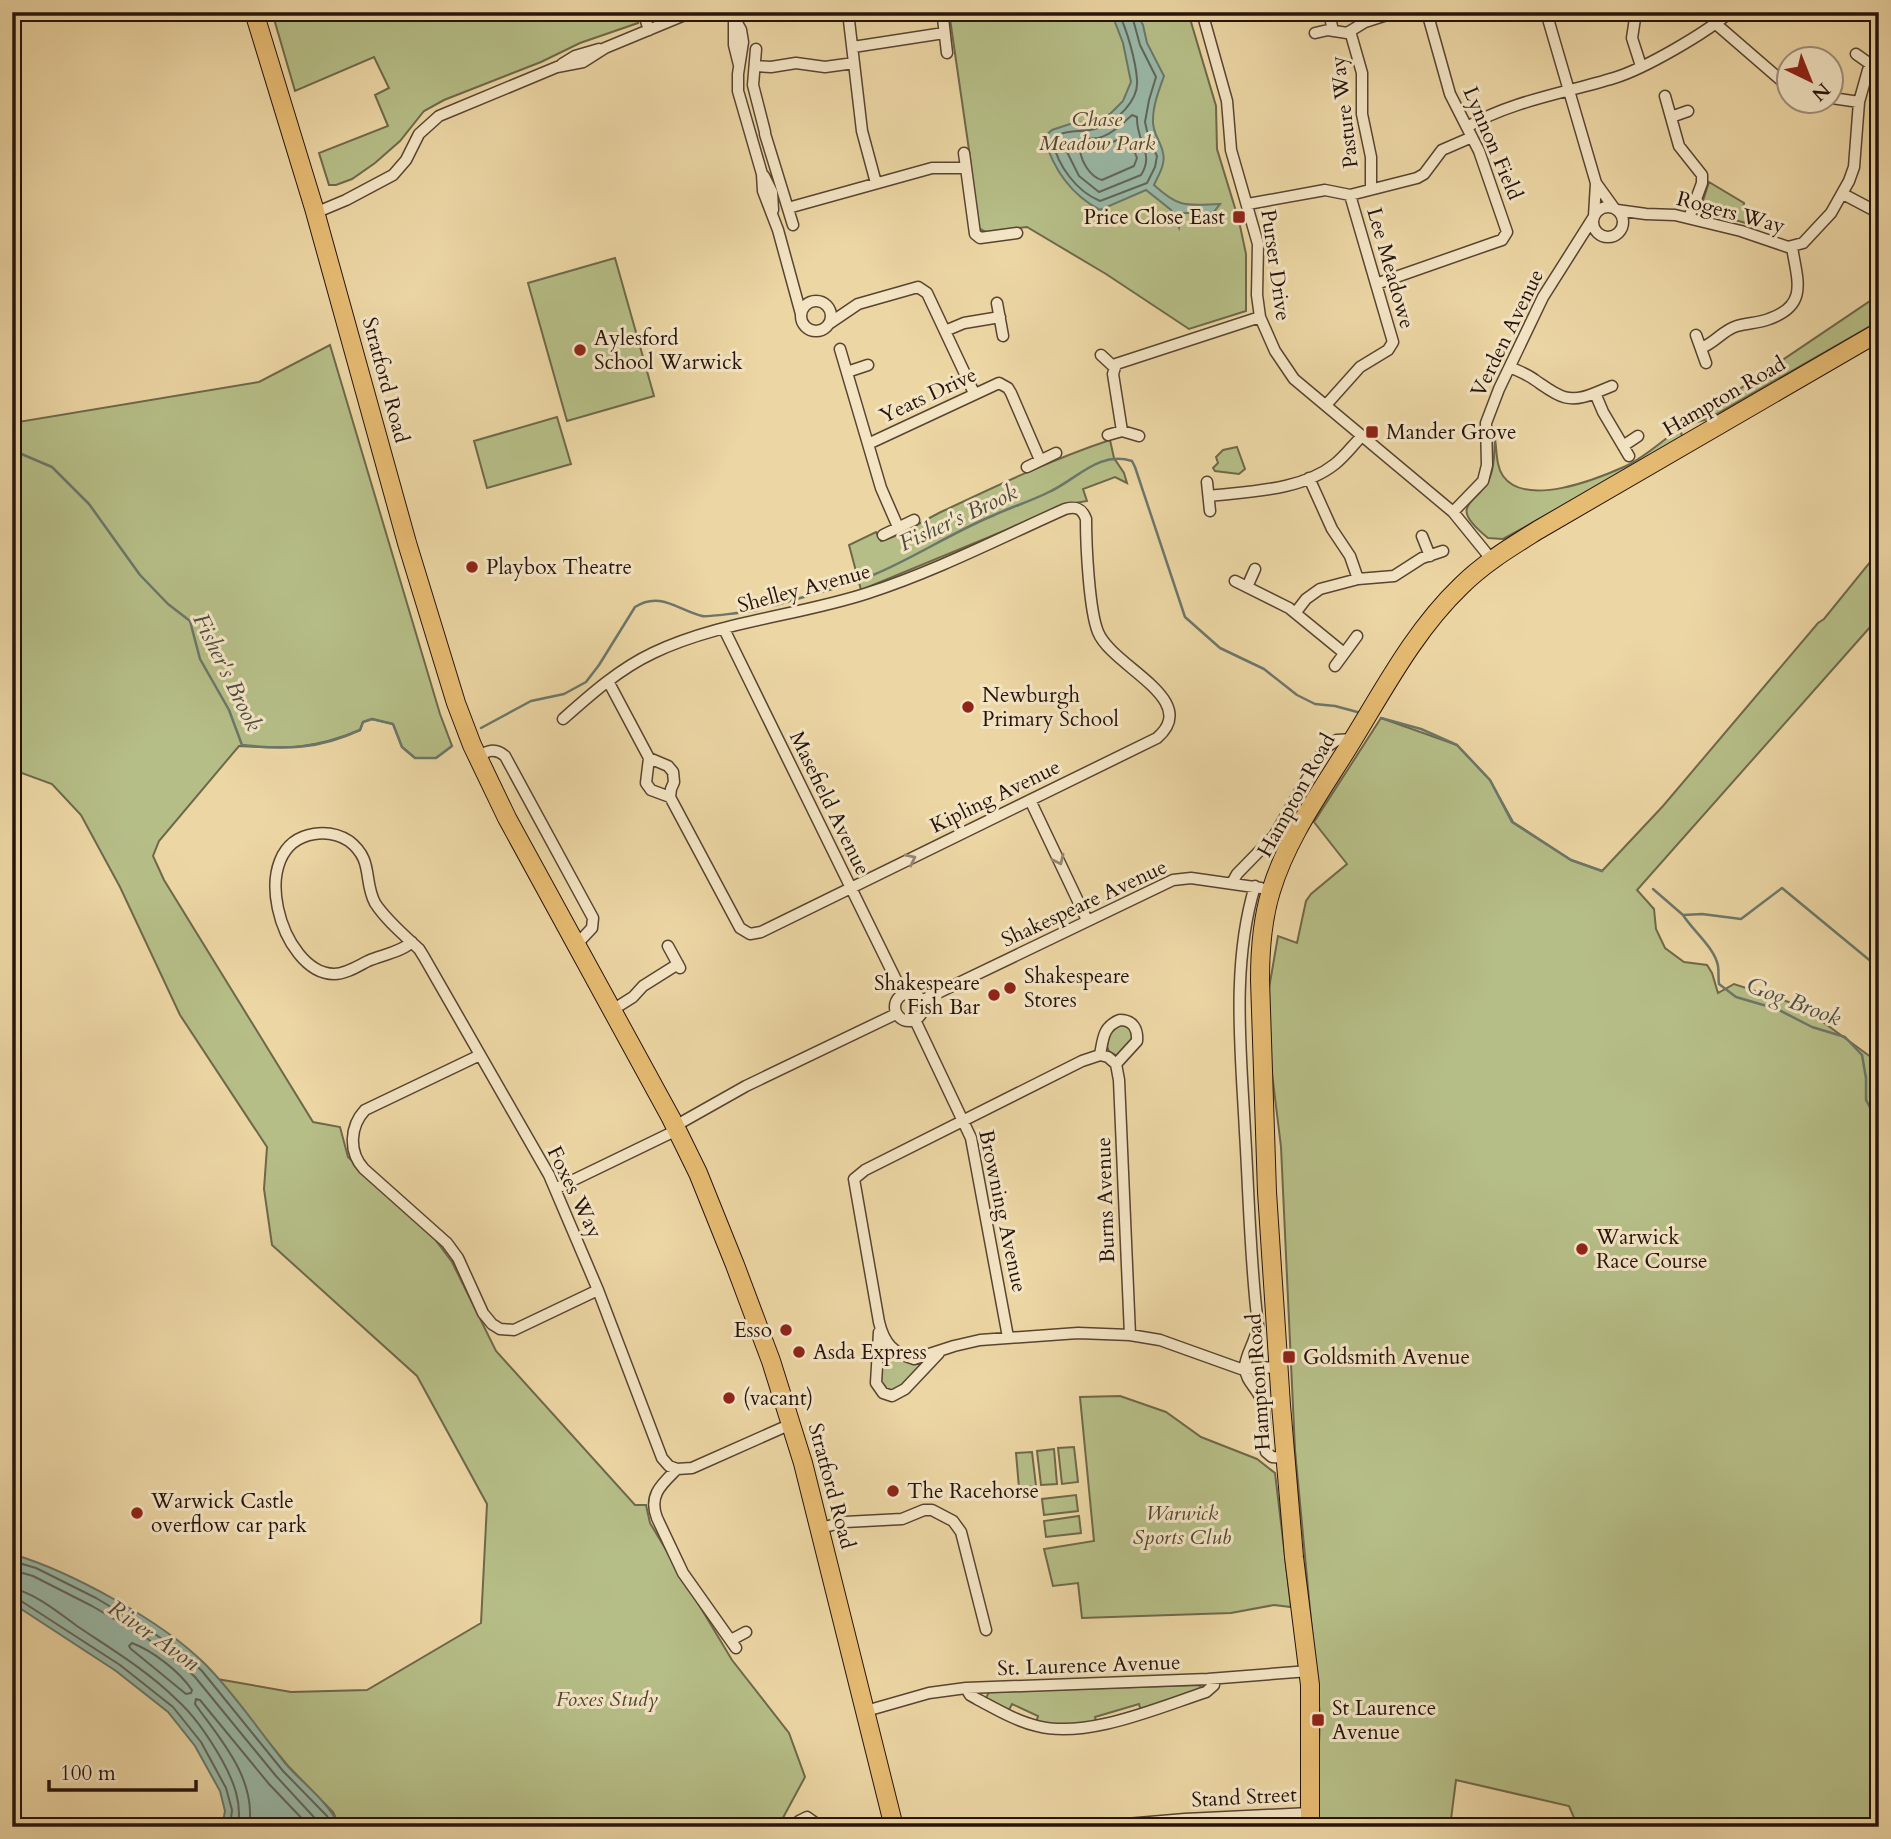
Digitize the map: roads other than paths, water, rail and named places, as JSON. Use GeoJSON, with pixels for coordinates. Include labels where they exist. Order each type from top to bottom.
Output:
{"type":"FeatureCollection","features":[{"type":"Feature","properties":{"kind":"main road","name":"Stratford Road"},"geometry":{"type":"LineString","coordinates":[[254,12],[315,213],[439,653],[456,703],[477,757],[507,818],[614,1009],[676,1128],[698,1173],[735,1265],[792,1424],[894,1827]]}},
{"type":"Feature","properties":{"kind":"main road","name":"Hampton Road"},"geometry":{"type":"LineString","coordinates":[[1310,1820],[1309,1671],[1294,1557],[1267,1192],[1260,980],[1263,888],[1353,739],[1430,620],[1462,584],[1492,560],[1549,524],[1879,332]]}},
{"type":"Feature","properties":{"kind":"street"},"geometry":{"type":"LineString","coordinates":[[643,12],[649,30]]}},
{"type":"Feature","properties":{"kind":"street"},"geometry":{"type":"LineString","coordinates":[[315,213],[393,175],[406,160],[419,134],[433,119],[557,67],[583,62],[605,48],[692,12]]}},
{"type":"Feature","properties":{"kind":"street"},"geometry":{"type":"LineString","coordinates":[[848,12],[862,131],[876,183]]}},
{"type":"Feature","properties":{"kind":"street","name":"Purser Drive"},"geometry":{"type":"LineString","coordinates":[[1202,12],[1226,94],[1230,144],[1258,244],[1257,295],[1260,317],[1270,342],[1288,373],[1453,512],[1492,560]]}},
{"type":"Feature","properties":{"kind":"street"},"geometry":{"type":"LineString","coordinates":[[1329,12],[1333,31]]}},
{"type":"Feature","properties":{"kind":"street"},"geometry":{"type":"LineString","coordinates":[[1315,33],[1343,33],[1365,22],[1396,12]]}},
{"type":"Feature","properties":{"kind":"street","name":"Lynnon Field"},"geometry":{"type":"LineString","coordinates":[[1376,284],[1496,242],[1505,236],[1506,225],[1470,132],[1450,94],[1427,12]]}},
{"type":"Feature","properties":{"kind":"street"},"geometry":{"type":"LineString","coordinates":[[1546,12],[1597,183],[1622,217],[1621,229],[1614,236],[1575,247]]}},
{"type":"Feature","properties":{"kind":"street"},"geometry":{"type":"LineString","coordinates":[[1636,12],[1632,38],[1641,66]]}},
{"type":"Feature","properties":{"kind":"street"},"geometry":{"type":"LineString","coordinates":[[1248,204],[1325,190],[1350,195],[1420,176],[1442,150],[1493,113],[1620,76],[1716,24],[1730,12]]}},
{"type":"Feature","properties":{"kind":"street"},"geometry":{"type":"LineString","coordinates":[[733,15],[741,30],[743,42],[738,91],[762,174],[772,192],[774,216],[803,325],[810,330],[823,330],[858,304],[918,287],[927,293],[974,393]]}},
{"type":"Feature","properties":{"kind":"street"},"geometry":{"type":"LineString","coordinates":[[943,18],[947,53]]}},
{"type":"Feature","properties":{"kind":"street"},"geometry":{"type":"LineString","coordinates":[[1716,24],[1776,76]]}},
{"type":"Feature","properties":{"kind":"street","name":"Pasture Way"},"geometry":{"type":"LineString","coordinates":[[1350,31],[1362,73],[1362,114],[1371,157],[1371,188]]}},
{"type":"Feature","properties":{"kind":"street"},"geometry":{"type":"LineString","coordinates":[[853,47],[944,33]]}},
{"type":"Feature","properties":{"kind":"street"},"geometry":{"type":"LineString","coordinates":[[756,49],[753,85],[793,225]]}},
{"type":"Feature","properties":{"kind":"street","name":"Rogers Way"},"geometry":{"type":"LineString","coordinates":[[1615,209],[1689,218],[1741,231],[1784,247],[1803,243],[1820,226],[1843,194],[1854,167],[1859,102],[1870,64],[1879,53]]}},
{"type":"Feature","properties":{"kind":"street"},"geometry":{"type":"LineString","coordinates":[[1856,54],[1870,64]]}},
{"type":"Feature","properties":{"kind":"street"},"geometry":{"type":"LineString","coordinates":[[755,66],[772,67],[796,63],[825,67],[854,63]]}},
{"type":"Feature","properties":{"kind":"street"},"geometry":{"type":"LineString","coordinates":[[1665,96],[1679,146],[1702,175],[1702,183],[1689,218]]}},
{"type":"Feature","properties":{"kind":"street"},"geometry":{"type":"LineString","coordinates":[[1846,100],[1859,102]]}},
{"type":"Feature","properties":{"kind":"street"},"geometry":{"type":"LineString","coordinates":[[1671,117],[1688,111]]}},
{"type":"Feature","properties":{"kind":"street"},"geometry":{"type":"LineString","coordinates":[[964,153],[975,234],[980,239],[1017,233]]}},
{"type":"Feature","properties":{"kind":"street"},"geometry":{"type":"LineString","coordinates":[[788,208],[932,168],[966,168]]}},
{"type":"Feature","properties":{"kind":"street"},"geometry":{"type":"LineString","coordinates":[[1597,183],[1594,230],[1605,237]]}},
{"type":"Feature","properties":{"kind":"street"},"geometry":{"type":"LineString","coordinates":[[1843,194],[1879,213]]}},
{"type":"Feature","properties":{"kind":"street","name":"Lee Meadowe"},"geometry":{"type":"LineString","coordinates":[[1326,405],[1360,366],[1388,350],[1393,339],[1350,195]]}},
{"type":"Feature","properties":{"kind":"street"},"geometry":{"type":"LineString","coordinates":[[1593,217],[1600,209],[1615,209]]}},
{"type":"Feature","properties":{"kind":"street","name":"Rogers Way"},"geometry":{"type":"LineString","coordinates":[[1621,229],[1646,214]]}},
{"type":"Feature","properties":{"kind":"street","name":"Verden Avenue"},"geometry":{"type":"LineString","coordinates":[[1453,512],[1483,481],[1487,466],[1486,423],[1543,297],[1593,217]]}},
{"type":"Feature","properties":{"kind":"street"},"geometry":{"type":"LineString","coordinates":[[1701,348],[1713,343],[1732,328],[1768,320],[1791,307],[1797,298],[1798,287],[1792,247]]}},
{"type":"Feature","properties":{"kind":"street"},"geometry":{"type":"LineString","coordinates":[[790,275],[803,290],[822,302],[831,312],[830,323]]}},
{"type":"Feature","properties":{"kind":"street"},"geometry":{"type":"LineString","coordinates":[[998,303],[1003,336]]}},
{"type":"Feature","properties":{"kind":"street"},"geometry":{"type":"LineString","coordinates":[[801,314],[806,304],[858,304]]}},
{"type":"Feature","properties":{"kind":"street"},"geometry":{"type":"LineString","coordinates":[[945,331],[964,323],[1000,317]]}},
{"type":"Feature","properties":{"kind":"street"},"geometry":{"type":"LineString","coordinates":[[1114,367],[1120,361],[1260,317]]}},
{"type":"Feature","properties":{"kind":"street"},"geometry":{"type":"LineString","coordinates":[[1696,335],[1706,363]]}},
{"type":"Feature","properties":{"kind":"street"},"geometry":{"type":"LineString","coordinates":[[840,349],[881,488],[898,527]]}},
{"type":"Feature","properties":{"kind":"street"},"geometry":{"type":"LineString","coordinates":[[1101,355],[1114,367],[1122,431]]}},
{"type":"Feature","properties":{"kind":"street"},"geometry":{"type":"LineString","coordinates":[[847,372],[868,365]]}},
{"type":"Feature","properties":{"kind":"street"},"geometry":{"type":"LineString","coordinates":[[1510,367],[1562,397],[1581,398],[1612,386]]}},
{"type":"Feature","properties":{"kind":"street","name":"Yeats Drive"},"geometry":{"type":"LineString","coordinates":[[868,444],[997,384],[1008,388],[1040,460]]}},
{"type":"Feature","properties":{"kind":"street"},"geometry":{"type":"LineString","coordinates":[[1595,393],[1626,451],[1638,436]]}},
{"type":"Feature","properties":{"kind":"street"},"geometry":{"type":"LineString","coordinates":[[1108,435],[1122,431],[1139,436]]}},
{"type":"Feature","properties":{"kind":"street"},"geometry":{"type":"LineString","coordinates":[[1209,496],[1277,487],[1309,478],[1335,464],[1362,436]]}},
{"type":"Feature","properties":{"kind":"street"},"geometry":{"type":"LineString","coordinates":[[1027,467],[1056,453]]}},
{"type":"Feature","properties":{"kind":"street"},"geometry":{"type":"LineString","coordinates":[[1309,478],[1332,529],[1350,556],[1358,579]]}},
{"type":"Feature","properties":{"kind":"street"},"geometry":{"type":"LineString","coordinates":[[1207,482],[1210,511]]}},
{"type":"Feature","properties":{"kind":"street","name":"Shelley Avenue"},"geometry":{"type":"LineString","coordinates":[[563,719],[608,681],[651,654],[724,629],[873,592],[1065,509],[1079,509],[1086,519],[1093,611],[1099,634],[1112,652],[1167,701],[1170,711],[1168,722],[1157,738]]}},
{"type":"Feature","properties":{"kind":"street"},"geometry":{"type":"LineString","coordinates":[[883,535],[914,520]]}},
{"type":"Feature","properties":{"kind":"street"},"geometry":{"type":"LineString","coordinates":[[1422,536],[1430,556]]}},
{"type":"Feature","properties":{"kind":"street"},"geometry":{"type":"LineString","coordinates":[[1296,612],[1306,599],[1320,589],[1358,579],[1394,576],[1443,551]]}},
{"type":"Feature","properties":{"kind":"street"},"geometry":{"type":"LineString","coordinates":[[1247,587],[1255,569]]}},
{"type":"Feature","properties":{"kind":"street"},"geometry":{"type":"LineString","coordinates":[[1235,581],[1296,612],[1344,653]]}},
{"type":"Feature","properties":{"kind":"street","name":"Masefield Avenue"},"geometry":{"type":"LineString","coordinates":[[724,629],[903,994]]}},
{"type":"Feature","properties":{"kind":"street"},"geometry":{"type":"LineString","coordinates":[[1335,666],[1357,636]]}},
{"type":"Feature","properties":{"kind":"street"},"geometry":{"type":"LineString","coordinates":[[608,681],[649,758],[646,783],[651,790],[670,797],[674,782],[673,772],[668,766],[649,758]]}},
{"type":"Feature","properties":{"kind":"street","name":"Kipling Avenue"},"geometry":{"type":"LineString","coordinates":[[670,797],[745,932],[750,934],[761,932],[1157,738]]}},
{"type":"Feature","properties":{"kind":"street"},"geometry":{"type":"LineString","coordinates":[[1233,883],[1237,874],[1274,836],[1297,792],[1325,748],[1337,740],[1353,739]]}},
{"type":"Feature","properties":{"kind":"street"},"geometry":{"type":"LineString","coordinates":[[477,757],[490,751],[505,756],[593,918],[592,928],[577,944]]}},
{"type":"Feature","properties":{"kind":"street"},"geometry":{"type":"LineString","coordinates":[[1030,800],[1087,920]]}},
{"type":"Feature","properties":{"kind":"street","name":"Foxes Way"},"geometry":{"type":"LineString","coordinates":[[412,942],[407,947],[386,953],[343,973],[324,973],[315,969],[296,948],[281,917],[274,882],[282,854],[294,842],[310,834],[332,833],[357,848],[365,860],[377,905],[412,942],[424,957],[555,1189],[598,1290],[662,1458],[677,1469]]}},
{"type":"Feature","properties":{"kind":"street","name":"Shakespeare Avenue"},"geometry":{"type":"LineString","coordinates":[[921,1001],[1173,880],[1187,877],[1263,888]]}},
{"type":"Feature","properties":{"kind":"street","name":"Hampton Road"},"geometry":{"type":"LineString","coordinates":[[1245,1369],[1258,1325],[1243,1091],[1241,972],[1245,937],[1263,888]]}},
{"type":"Feature","properties":{"kind":"street"},"geometry":{"type":"LineString","coordinates":[[614,1009],[633,997],[643,986],[680,967],[668,946]]}},
{"type":"Feature","properties":{"kind":"street"},"geometry":{"type":"LineString","coordinates":[[903,994],[915,995],[921,1001],[922,1013],[915,1020],[905,1021],[896,1014],[896,1001],[903,994]]}},
{"type":"Feature","properties":{"kind":"street"},"geometry":{"type":"LineString","coordinates":[[555,1189],[676,1128],[746,1086],[896,1014]]}},
{"type":"Feature","properties":{"kind":"street","name":"Browning Avenue"},"geometry":{"type":"LineString","coordinates":[[915,1020],[971,1138],[1008,1337]]}},
{"type":"Feature","properties":{"kind":"street"},"geometry":{"type":"LineString","coordinates":[[1100,1055],[1105,1031],[1115,1021],[1128,1021],[1137,1031],[1137,1041],[1116,1064],[1108,1057],[1100,1055],[1082,1061],[865,1170],[854,1179],[854,1192],[884,1340],[897,1353],[914,1359],[980,1340],[1078,1333],[1130,1335],[1160,1340],[1245,1369],[1279,1367]]}},
{"type":"Feature","properties":{"kind":"street"},"geometry":{"type":"LineString","coordinates":[[480,1055],[365,1110],[358,1117],[353,1133],[357,1160],[447,1243],[458,1258],[483,1313],[496,1327],[514,1329],[598,1290]]}},
{"type":"Feature","properties":{"kind":"street","name":"Burns Avenue"},"geometry":{"type":"LineString","coordinates":[[1116,1064],[1119,1080],[1130,1335]]}},
{"type":"Feature","properties":{"kind":"street"},"geometry":{"type":"LineString","coordinates":[[879,1322],[876,1383],[883,1393],[892,1396],[905,1390],[941,1351]]}},
{"type":"Feature","properties":{"kind":"street"},"geometry":{"type":"LineString","coordinates":[[1245,1369],[1246,1376],[1263,1404],[1266,1452],[1272,1457],[1286,1458]]}},
{"type":"Feature","properties":{"kind":"street"},"geometry":{"type":"LineString","coordinates":[[746,1632],[734,1644],[683,1573],[653,1509],[658,1488],[677,1469],[692,1468],[792,1424]]}},
{"type":"Feature","properties":{"kind":"street"},"geometry":{"type":"LineString","coordinates":[[820,1528],[845,1522],[902,1519],[924,1510],[940,1513],[953,1521],[961,1532],[972,1599],[986,1630]]}},
{"type":"Feature","properties":{"kind":"street","name":"St. Laurence Avenue"},"geometry":{"type":"LineString","coordinates":[[866,1711],[929,1693],[966,1689],[1214,1679],[1309,1671]]}},
{"type":"Feature","properties":{"kind":"street","name":"St. Laurence Avenue"},"geometry":{"type":"LineString","coordinates":[[966,1689],[977,1699],[1035,1726],[1072,1730],[1094,1727],[1206,1692],[1214,1685],[1214,1679]]}},
{"type":"Feature","properties":{"kind":"street"},"geometry":{"type":"LineString","coordinates":[[797,1827],[799,1821],[807,1817],[821,1827]]}},
{"type":"Feature","properties":{"kind":"street","name":"Stand Street"},"geometry":{"type":"LineString","coordinates":[[1093,1826],[1310,1820]]}},
{"type":"Feature","properties":{"kind":"water"},"geometry":{"type":"Polygon","coordinates":[[[1109,12],[1136,12],[1143,25],[1147,43],[1164,76],[1155,103],[1153,120],[1164,157],[1154,185],[1184,204],[1220,204],[1213,213],[1182,213],[1179,228],[1171,210],[1146,190],[1100,210],[1089,204],[1064,180],[1052,160],[1044,137],[1052,130],[1073,123],[1095,122],[1110,114],[1123,101],[1131,82],[1123,43],[1109,12]]]}},
{"type":"Feature","properties":{"kind":"water","name":"River Avon"},"geometry":{"type":"Polygon","coordinates":[[[12,1554],[61,1572],[114,1599],[187,1648],[227,1688],[285,1763],[329,1809],[340,1827],[222,1827],[225,1811],[220,1791],[195,1746],[168,1712],[116,1671],[12,1603],[12,1554]]]}},
{"type":"Feature","properties":{"kind":"waterway","name":"Fisher's Brook"},"geometry":{"type":"LineString","coordinates":[[12,450],[52,467],[89,504],[140,575],[168,604],[190,621],[200,659],[229,710],[242,745],[302,747],[345,736],[360,730],[363,722],[372,719],[393,724],[402,747],[415,758],[436,758],[452,746]]}},
{"type":"Feature","properties":{"kind":"waterway","name":"Fisher's Brook"},"geometry":{"type":"LineString","coordinates":[[481,728],[531,701],[564,694],[586,682],[635,607],[644,603],[661,601],[702,616],[711,616],[756,610],[837,588],[888,568],[977,523],[1044,495],[1089,467],[1120,459],[1132,461],[1135,467],[1185,617],[1220,648],[1264,669],[1297,695],[1315,704],[1361,713]]}},
{"type":"Feature","properties":{"kind":"waterway","name":"Fisher's Brook"},"geometry":{"type":"LineString","coordinates":[[1381,718],[1421,729],[1457,745],[1490,780],[1512,822],[1571,860],[1602,871]]}},
{"type":"Feature","properties":{"kind":"waterway","name":"Fisher's Brook"},"geometry":{"type":"LineString","coordinates":[[1653,889],[1683,915],[1702,914],[1741,919],[1782,888],[1879,968]]}},
{"type":"Feature","properties":{"kind":"waterway","name":"Gog Brook"},"geometry":{"type":"LineString","coordinates":[[1683,915],[1713,953],[1718,966],[1719,984],[1736,997],[1777,1009],[1812,1027],[1845,1037],[1862,1055],[1866,1100],[1879,1124]]}},
{"type":"Feature","properties":{"kind":"place","name":"Price Close East"},"geometry":{"type":"Point","coordinates":[1239,217]}},
{"type":"Feature","properties":{"kind":"place","name":"Aylesford School Warwick"},"geometry":{"type":"Point","coordinates":[580,350]}},
{"type":"Feature","properties":{"kind":"place","name":"Mander Grove"},"geometry":{"type":"Point","coordinates":[1372,432]}},
{"type":"Feature","properties":{"kind":"place","name":"Playbox Theatre"},"geometry":{"type":"Point","coordinates":[472,567]}},
{"type":"Feature","properties":{"kind":"place","name":"Newburgh Primary School"},"geometry":{"type":"Point","coordinates":[968,707]}},
{"type":"Feature","properties":{"kind":"place","name":"Shakespeare Stores"},"geometry":{"type":"Point","coordinates":[1010,988]}},
{"type":"Feature","properties":{"kind":"place","name":"Shakespeare Fish Bar"},"geometry":{"type":"Point","coordinates":[994,995]}},
{"type":"Feature","properties":{"kind":"place","name":"Warwick Race Course"},"geometry":{"type":"Point","coordinates":[1582,1249]}},
{"type":"Feature","properties":{"kind":"place","name":"Esso"},"geometry":{"type":"Point","coordinates":[786,1330]}},
{"type":"Feature","properties":{"kind":"place","name":"Asda Express"},"geometry":{"type":"Point","coordinates":[799,1352]}},
{"type":"Feature","properties":{"kind":"place","name":"Goldsmith Avenue"},"geometry":{"type":"Point","coordinates":[1289,1357]}},
{"type":"Feature","properties":{"kind":"place","name":"(vacant)"},"geometry":{"type":"Point","coordinates":[729,1398]}},
{"type":"Feature","properties":{"kind":"place","name":"The Racehorse"},"geometry":{"type":"Point","coordinates":[893,1491]}},
{"type":"Feature","properties":{"kind":"place","name":"Warwick Castle overflow car park"},"geometry":{"type":"Point","coordinates":[137,1513]}},
{"type":"Feature","properties":{"kind":"place","name":"St Laurence Avenue"},"geometry":{"type":"Point","coordinates":[1318,1720]}},
{"type":"Feature","properties":{"kind":"park label","name":"Chase Meadow Park"},"geometry":{"type":"Point","coordinates":[1097,131]}},
{"type":"Feature","properties":{"kind":"park label","name":"Warwick Sports Club"},"geometry":{"type":"Point","coordinates":[1182,1525]}},
{"type":"Feature","properties":{"kind":"park label","name":"Foxes Study"},"geometry":{"type":"Point","coordinates":[607,1699]}}]}
